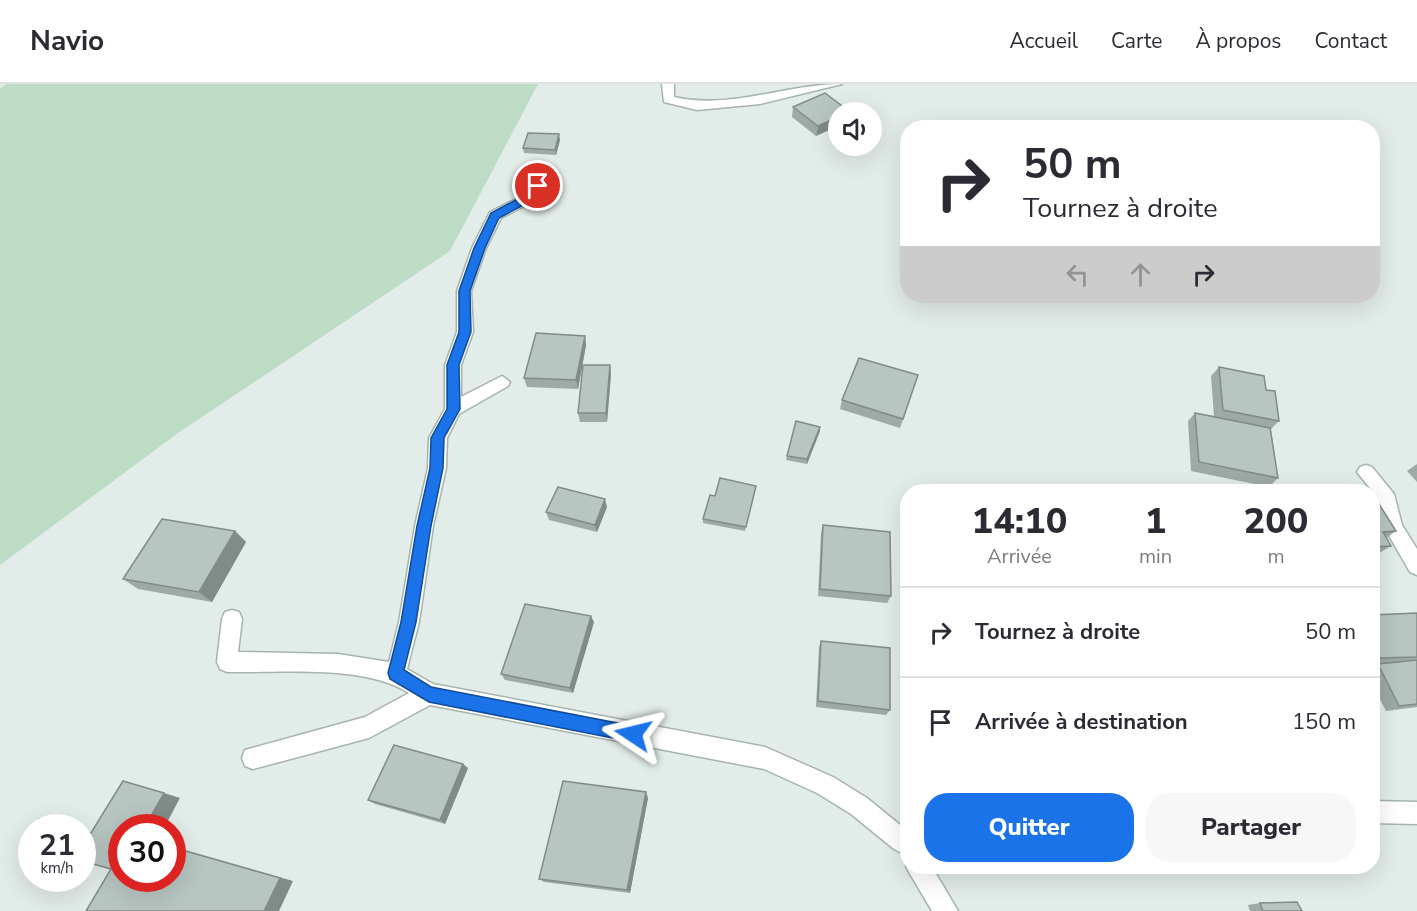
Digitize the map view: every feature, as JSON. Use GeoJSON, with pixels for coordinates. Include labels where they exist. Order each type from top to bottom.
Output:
{"type":"FeatureCollection","features":[{"type":"Feature","properties":{"kind":"street"},"geometry":{"type":"LineString","coordinates":[[668,84],[668,99],[697,106],[760,100],[836,84]]}},
{"type":"Feature","properties":{"kind":"street"},"geometry":{"type":"LineString","coordinates":[[396,673],[409,622],[424,526],[437,468],[438,438],[453,409],[453,365],[465,332],[464,291],[479,248],[495,216],[531,196],[544,176]]}},
{"type":"Feature","properties":{"kind":"street"},"geometry":{"type":"LineString","coordinates":[[453,409],[502,382]]}},
{"type":"Feature","properties":{"kind":"street"},"geometry":{"type":"LineString","coordinates":[[1366,472],[1376,484]]}},
{"type":"Feature","properties":{"kind":"street"},"geometry":{"type":"LineString","coordinates":[[1380,488],[1385,494],[1394,526],[1417,566]]}},
{"type":"Feature","properties":{"kind":"street"},"geometry":{"type":"LineString","coordinates":[[232,619],[227,662],[338,664],[396,673],[429,694],[765,758],[825,785],[859,806],[900,838]]}},
{"type":"Feature","properties":{"kind":"street"},"geometry":{"type":"LineString","coordinates":[[253,758],[369,726],[429,694]]}},
{"type":"Feature","properties":{"kind":"street"},"geometry":{"type":"LineString","coordinates":[[1380,812],[1417,813]]}},
{"type":"Feature","properties":{"kind":"street"},"geometry":{"type":"LineString","coordinates":[[922,874],[946,911]]}},
{"type":"Feature","properties":{"kind":"green space"},"geometry":{"type":"Polygon","coordinates":[[[6,84],[538,84],[450,251],[178,433],[0,565],[0,89],[6,84]]]}},
{"type":"Feature","properties":{"kind":"building"},"geometry":{"type":"Polygon","coordinates":[[[825,93],[837,102],[828,102],[828,122],[818,126],[793,107],[825,93]]]}},
{"type":"Feature","properties":{"kind":"building"},"geometry":{"type":"Polygon","coordinates":[[[528,133],[559,134],[555,150],[523,148],[528,133]]]}},
{"type":"Feature","properties":{"kind":"building"},"geometry":{"type":"Polygon","coordinates":[[[536,333],[585,336],[576,380],[524,378],[536,333]]]}},
{"type":"Feature","properties":{"kind":"building"},"geometry":{"type":"Polygon","coordinates":[[[859,358],[918,375],[903,419],[842,400],[859,358]]]}},
{"type":"Feature","properties":{"kind":"building"},"geometry":{"type":"Polygon","coordinates":[[[583,365],[610,365],[606,413],[578,413],[583,365]]]}},
{"type":"Feature","properties":{"kind":"building"},"geometry":{"type":"Polygon","coordinates":[[[1219,367],[1264,376],[1266,390],[1275,391],[1279,421],[1223,410],[1219,367]]]}},
{"type":"Feature","properties":{"kind":"building"},"geometry":{"type":"Polygon","coordinates":[[[1195,413],[1270,428],[1278,478],[1199,462],[1195,413]]]}},
{"type":"Feature","properties":{"kind":"building"},"geometry":{"type":"Polygon","coordinates":[[[796,421],[820,427],[807,459],[787,456],[796,421]]]}},
{"type":"Feature","properties":{"kind":"building"},"geometry":{"type":"Polygon","coordinates":[[[720,478],[756,486],[746,527],[703,519],[710,495],[715,496],[720,478]]]}},
{"type":"Feature","properties":{"kind":"building"},"geometry":{"type":"Polygon","coordinates":[[[558,487],[605,499],[595,525],[546,512],[558,487]]]}},
{"type":"Feature","properties":{"kind":"building"},"geometry":{"type":"Polygon","coordinates":[[[1380,506],[1396,531],[1383,532],[1391,546],[1380,547],[1380,506]]]}},
{"type":"Feature","properties":{"kind":"building"},"geometry":{"type":"Polygon","coordinates":[[[162,519],[235,531],[199,592],[123,579],[162,519]]]}},
{"type":"Feature","properties":{"kind":"building"},"geometry":{"type":"Polygon","coordinates":[[[823,525],[890,532],[891,596],[820,589],[823,525]]]}},
{"type":"Feature","properties":{"kind":"building"},"geometry":{"type":"Polygon","coordinates":[[[525,604],[591,616],[570,688],[501,674],[525,604]]]}},
{"type":"Feature","properties":{"kind":"building"},"geometry":{"type":"Polygon","coordinates":[[[1417,613],[1417,657],[1380,658],[1380,615],[1417,613]]]}},
{"type":"Feature","properties":{"kind":"building"},"geometry":{"type":"Polygon","coordinates":[[[821,641],[890,648],[890,710],[818,701],[821,641]]]}},
{"type":"Feature","properties":{"kind":"building"},"geometry":{"type":"Polygon","coordinates":[[[1417,660],[1417,704],[1399,706],[1380,664],[1417,660]]]}},
{"type":"Feature","properties":{"kind":"building"},"geometry":{"type":"Polygon","coordinates":[[[394,745],[463,764],[440,820],[368,800],[394,745]]]}},
{"type":"Feature","properties":{"kind":"building"},"geometry":{"type":"Polygon","coordinates":[[[123,781],[164,793],[152,814],[108,814],[108,868],[96,865],[96,825],[123,781]]]}},
{"type":"Feature","properties":{"kind":"building"},"geometry":{"type":"Polygon","coordinates":[[[563,781],[646,792],[627,890],[539,879],[563,781]]]}},
{"type":"Feature","properties":{"kind":"building"},"geometry":{"type":"Polygon","coordinates":[[[186,851],[280,878],[264,911],[86,911],[108,874],[108,892],[186,892],[186,851]]]}},
{"type":"Feature","properties":{"kind":"building"},"geometry":{"type":"Polygon","coordinates":[[[1297,902],[1302,911],[1263,911],[1260,903],[1297,902]]]}},
{"type":"Feature","properties":{"kind":"route"},"geometry":{"type":"LineString","coordinates":[[538,186],[531,196],[495,216],[479,248],[464,291],[465,332],[453,365],[453,409],[438,438],[437,468],[424,526],[409,622],[396,673],[429,694],[480,706],[633,734]]}}]}
